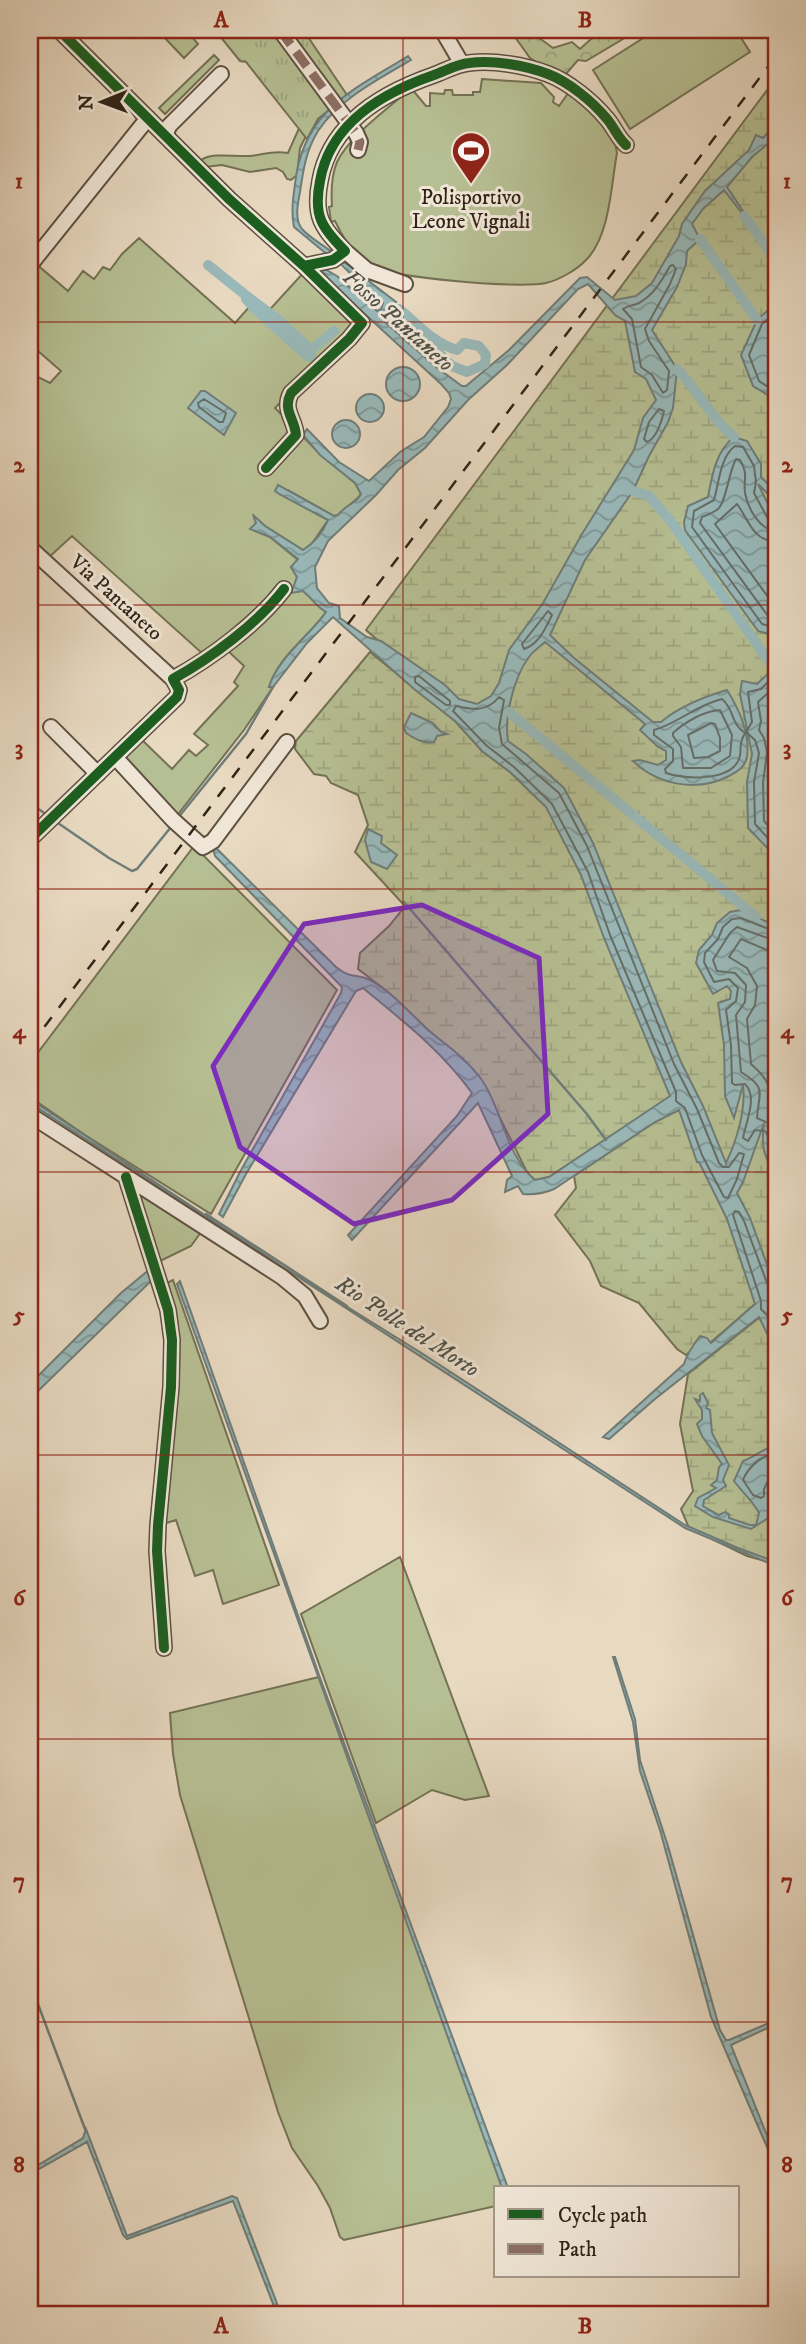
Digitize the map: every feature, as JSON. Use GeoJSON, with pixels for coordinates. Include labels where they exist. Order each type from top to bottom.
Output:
{"type":"FeatureCollection","features":[{"type":"Feature","properties":{"kind":"street"},"geometry":{"type":"LineString","coordinates":[[59,30],[229,199],[304,266],[362,323],[349,339],[291,393],[287,400],[287,409],[296,427],[296,435],[266,468]]}},
{"type":"Feature","properties":{"kind":"street"},"geometry":{"type":"LineString","coordinates":[[280,30],[360,142],[358,150]]}},
{"type":"Feature","properties":{"kind":"street"},"geometry":{"type":"LineString","coordinates":[[442,30],[463,64]]}},
{"type":"Feature","properties":{"kind":"street"},"geometry":{"type":"LineString","coordinates":[[405,284],[367,270],[329,235],[317,209],[323,162],[344,118],[403,86],[463,64],[489,63],[517,66],[548,75],[568,85],[598,110],[626,145]]}},
{"type":"Feature","properties":{"kind":"street"},"geometry":{"type":"LineString","coordinates":[[166,134],[169,126],[221,74]]}},
{"type":"Feature","properties":{"kind":"street"},"geometry":{"type":"LineString","coordinates":[[30,265],[148,118]]}},
{"type":"Feature","properties":{"kind":"street"},"geometry":{"type":"LineString","coordinates":[[304,266],[334,260],[345,251]]}},
{"type":"Feature","properties":{"kind":"street","name":"Via Pantaneto"},"geometry":{"type":"LineString","coordinates":[[30,548],[173,679]]}},
{"type":"Feature","properties":{"kind":"street"},"geometry":{"type":"LineString","coordinates":[[30,839],[177,697],[179,690],[173,679],[216,653],[284,589]]}},
{"type":"Feature","properties":{"kind":"street"},"geometry":{"type":"LineString","coordinates":[[51,727],[98,774]]}},
{"type":"Feature","properties":{"kind":"street"},"geometry":{"type":"LineString","coordinates":[[115,757],[203,847],[213,841],[287,742]]}},
{"type":"Feature","properties":{"kind":"street"},"geometry":{"type":"LineString","coordinates":[[30,1115],[282,1277],[305,1296],[320,1321]]}},
{"type":"Feature","properties":{"kind":"street"},"geometry":{"type":"LineString","coordinates":[[126,1177],[168,1310],[172,1340],[171,1387],[158,1525],[164,1648]]}},
{"type":"Feature","properties":{"kind":"highlighted area"},"geometry":{"type":"Polygon","coordinates":[[[422,905],[539,958],[548,1114],[452,1200],[354,1224],[240,1147],[213,1066],[304,924],[422,905]]]}},
{"type":"Feature","properties":{"kind":"green space"},"geometry":{"type":"Polygon","coordinates":[[[163,30],[186,30],[198,44],[184,58],[160,33],[163,30]]]}},
{"type":"Feature","properties":{"kind":"green space"},"geometry":{"type":"Polygon","coordinates":[[[215,30],[300,30],[306,34],[347,95],[318,119],[307,139],[246,62],[240,61],[215,30]]]}},
{"type":"Feature","properties":{"kind":"green space"},"geometry":{"type":"Polygon","coordinates":[[[510,30],[528,30],[553,48],[572,42],[580,49],[591,39],[572,30],[638,30],[586,61],[578,60],[565,75],[530,58],[510,30]]]}},
{"type":"Feature","properties":{"kind":"green space"},"geometry":{"type":"Polygon","coordinates":[[[656,30],[736,30],[750,52],[630,129],[593,70],[656,30]]]}},
{"type":"Feature","properties":{"kind":"green space"},"geometry":{"type":"Polygon","coordinates":[[[214,55],[219,60],[165,114],[159,108],[214,55]]]}},
{"type":"Feature","properties":{"kind":"green space"},"geometry":{"type":"Polygon","coordinates":[[[776,78],[776,1340],[755,1304],[710,1343],[695,1343],[694,1348],[686,1355],[677,1349],[639,1303],[601,1286],[590,1261],[555,1215],[576,1188],[574,1176],[655,1122],[678,1110],[670,1097],[549,1177],[535,1180],[528,1174],[481,1080],[388,992],[358,969],[360,953],[389,926],[405,906],[355,852],[368,825],[358,795],[331,783],[326,776],[314,774],[295,749],[296,741],[370,652],[455,721],[482,751],[510,772],[541,802],[528,771],[366,630],[776,78]]]}},
{"type":"Feature","properties":{"kind":"green space","name":"Polisportivo Leone Vignali"},"geometry":{"type":"Polygon","coordinates":[[[482,79],[541,83],[554,97],[553,102],[559,106],[569,92],[606,126],[617,153],[605,223],[595,249],[583,263],[568,274],[546,283],[511,285],[430,278],[371,266],[350,246],[335,221],[331,222],[329,207],[332,206],[333,178],[337,162],[360,132],[411,88],[426,106],[430,106],[430,93],[444,94],[445,90],[452,90],[453,95],[473,95],[473,92],[480,92],[482,79]]]}},
{"type":"Feature","properties":{"kind":"green space"},"geometry":{"type":"Polygon","coordinates":[[[300,126],[311,126],[300,148],[297,175],[291,180],[276,168],[250,172],[222,165],[205,167],[201,160],[218,155],[288,153],[300,126]]]}},
{"type":"Feature","properties":{"kind":"green space"},"geometry":{"type":"Polygon","coordinates":[[[139,238],[235,323],[250,306],[264,316],[305,271],[358,322],[275,408],[313,447],[355,483],[361,494],[334,516],[288,490],[301,505],[328,520],[311,545],[303,550],[254,516],[256,523],[252,529],[270,537],[298,560],[291,567],[297,577],[294,591],[303,591],[326,612],[279,666],[269,687],[273,687],[244,730],[175,818],[120,758],[140,738],[172,769],[189,750],[196,756],[208,745],[194,734],[238,686],[234,682],[244,666],[226,649],[204,655],[72,536],[46,560],[30,545],[30,373],[50,383],[61,371],[30,344],[30,269],[35,263],[68,291],[83,271],[94,279],[103,267],[110,270],[139,238]]]}},
{"type":"Feature","properties":{"kind":"green space"},"geometry":{"type":"Polygon","coordinates":[[[194,846],[337,990],[211,1214],[30,1097],[30,1063],[194,846]]]}},
{"type":"Feature","properties":{"kind":"green space"},"geometry":{"type":"Polygon","coordinates":[[[133,1187],[201,1232],[191,1246],[158,1262],[133,1187]]]}},
{"type":"Feature","properties":{"kind":"green space"},"geometry":{"type":"Polygon","coordinates":[[[173,1280],[279,1585],[223,1604],[213,1570],[195,1576],[176,1520],[163,1524],[173,1428],[165,1284],[173,1280]]]}},
{"type":"Feature","properties":{"kind":"green space"},"geometry":{"type":"Polygon","coordinates":[[[760,1317],[776,1352],[776,1564],[747,1556],[689,1528],[681,1509],[693,1491],[680,1424],[688,1374],[760,1317]]]}},
{"type":"Feature","properties":{"kind":"green space"},"geometry":{"type":"Polygon","coordinates":[[[400,1557],[489,1796],[465,1800],[432,1790],[376,1823],[301,1614],[400,1557]]]}},
{"type":"Feature","properties":{"kind":"green space"},"geometry":{"type":"Polygon","coordinates":[[[319,1677],[504,2186],[494,2186],[494,2206],[344,2240],[340,2237],[330,2208],[292,2148],[278,2112],[180,1795],[170,1713],[319,1677]]]}},
{"type":"Feature","properties":{"kind":"water"},"geometry":{"type":"Polygon","coordinates":[[[408,56],[411,60],[360,91],[337,109],[318,131],[311,146],[302,176],[297,216],[305,232],[332,252],[329,256],[294,227],[295,184],[308,138],[334,105],[408,56]]]}},
{"type":"Feature","properties":{"kind":"water"},"geometry":{"type":"Polygon","coordinates":[[[776,123],[776,137],[752,157],[727,187],[744,216],[724,190],[703,209],[692,224],[700,239],[687,251],[686,264],[677,287],[652,330],[677,369],[673,408],[633,491],[585,560],[550,635],[653,722],[661,722],[692,703],[727,690],[745,731],[746,761],[732,774],[705,784],[679,784],[643,769],[633,761],[658,765],[666,760],[666,751],[640,730],[645,724],[545,642],[531,655],[519,675],[507,721],[508,741],[564,788],[593,843],[681,1062],[703,1106],[726,1163],[740,1124],[744,1094],[743,1085],[734,1118],[725,1096],[724,1045],[718,1003],[730,999],[731,991],[727,986],[713,994],[696,963],[699,950],[712,935],[717,923],[730,912],[741,910],[776,926],[776,1176],[764,1150],[764,1123],[737,1193],[750,1218],[776,1289],[776,1352],[759,1317],[609,1439],[603,1437],[684,1364],[700,1336],[711,1343],[755,1304],[727,1219],[697,1162],[679,1110],[655,1122],[554,1189],[543,1193],[523,1194],[518,1186],[505,1192],[507,1180],[512,1176],[478,1103],[352,1240],[348,1235],[457,1116],[472,1093],[435,1050],[363,988],[356,991],[223,1217],[219,1214],[342,987],[215,856],[213,849],[216,848],[336,967],[346,974],[370,980],[386,990],[466,1062],[487,1088],[510,1144],[525,1170],[535,1180],[549,1177],[670,1096],[604,938],[581,875],[546,807],[510,772],[482,751],[455,721],[414,689],[333,617],[307,643],[273,687],[269,687],[279,666],[326,612],[303,591],[291,593],[297,577],[291,567],[298,559],[270,537],[250,529],[256,523],[253,515],[265,526],[303,550],[318,537],[328,520],[279,494],[275,491],[278,485],[334,516],[357,500],[361,494],[355,483],[320,455],[303,435],[307,429],[339,462],[369,481],[400,452],[424,437],[448,407],[451,399],[441,384],[320,273],[321,267],[337,276],[377,311],[383,303],[341,264],[344,262],[396,302],[385,322],[436,367],[462,386],[466,386],[509,350],[580,278],[587,277],[615,300],[636,296],[652,283],[679,236],[682,224],[705,191],[749,150],[756,135],[763,138],[776,123]],[[588,284],[578,289],[507,365],[468,400],[425,448],[398,470],[328,541],[315,567],[317,588],[329,603],[339,606],[340,618],[367,637],[381,641],[445,685],[459,699],[477,704],[491,696],[499,683],[509,650],[543,603],[634,450],[643,418],[656,400],[646,379],[635,372],[625,321],[615,315],[588,284]]]}},
{"type":"Feature","properties":{"kind":"water"},"geometry":{"type":"Polygon","coordinates":[[[776,303],[776,400],[753,386],[741,355],[757,320],[776,303]]]}},
{"type":"Feature","properties":{"kind":"water"},"geometry":{"type":"Polygon","coordinates":[[[403,367],[415,372],[420,384],[415,396],[403,401],[391,396],[386,384],[391,372],[403,367]]]}},
{"type":"Feature","properties":{"kind":"water"},"geometry":{"type":"Polygon","coordinates":[[[201,391],[205,391],[236,413],[224,435],[188,408],[201,391]]]}},
{"type":"Feature","properties":{"kind":"water"},"geometry":{"type":"Polygon","coordinates":[[[370,394],[380,398],[384,408],[380,418],[370,422],[360,418],[356,408],[360,398],[370,394]]]}},
{"type":"Feature","properties":{"kind":"water"},"geometry":{"type":"Polygon","coordinates":[[[346,420],[356,424],[360,434],[356,444],[346,448],[336,444],[332,434],[336,424],[346,420]]]}},
{"type":"Feature","properties":{"kind":"water"},"geometry":{"type":"Polygon","coordinates":[[[734,437],[747,441],[761,464],[761,477],[776,492],[776,502],[758,484],[776,520],[776,636],[758,631],[685,530],[688,506],[708,497],[719,456],[734,437]]]}},
{"type":"Feature","properties":{"kind":"water"},"geometry":{"type":"Polygon","coordinates":[[[776,666],[776,857],[748,828],[747,782],[752,754],[740,694],[742,681],[757,684],[776,666]]]}},
{"type":"Feature","properties":{"kind":"water"},"geometry":{"type":"Polygon","coordinates":[[[411,713],[433,723],[441,732],[447,734],[437,736],[434,742],[423,742],[406,733],[404,727],[411,713]]]}},
{"type":"Feature","properties":{"kind":"water"},"geometry":{"type":"Polygon","coordinates":[[[368,829],[382,836],[381,843],[397,855],[387,869],[371,862],[365,840],[368,829]]]}},
{"type":"Feature","properties":{"kind":"water"},"geometry":{"type":"Polygon","coordinates":[[[30,1099],[283,1267],[423,1354],[685,1525],[776,1562],[776,1566],[685,1528],[30,1103],[30,1099]]]}},
{"type":"Feature","properties":{"kind":"water"},"geometry":{"type":"Polygon","coordinates":[[[150,1269],[153,1279],[30,1399],[30,1384],[121,1293],[150,1269]]]}},
{"type":"Feature","properties":{"kind":"water"},"geometry":{"type":"Polygon","coordinates":[[[180,1281],[319,1675],[507,2186],[501,2186],[177,1284],[180,1281]]]}},
{"type":"Feature","properties":{"kind":"water"},"geometry":{"type":"Polygon","coordinates":[[[703,1393],[708,1403],[706,1408],[710,1410],[712,1433],[729,1465],[723,1480],[726,1486],[704,1500],[703,1506],[719,1515],[725,1512],[729,1514],[729,1518],[756,1525],[759,1513],[734,1481],[743,1461],[776,1446],[776,1477],[770,1492],[776,1498],[776,1513],[751,1529],[713,1517],[695,1506],[698,1498],[716,1488],[711,1485],[717,1480],[722,1464],[702,1436],[697,1424],[702,1419],[702,1410],[695,1399],[700,1401],[700,1395],[703,1393]]]}},
{"type":"Feature","properties":{"kind":"water"},"geometry":{"type":"Polygon","coordinates":[[[613,1657],[635,1719],[640,1760],[668,1846],[720,2030],[726,2040],[729,2040],[776,2020],[776,2024],[731,2045],[776,2158],[776,2168],[711,2017],[660,1830],[640,1771],[633,1722],[613,1657]]]}},
{"type":"Feature","properties":{"kind":"water"},"geometry":{"type":"Polygon","coordinates":[[[86,2129],[127,2236],[232,2196],[237,2198],[281,2314],[277,2314],[233,2201],[127,2239],[123,2235],[87,2142],[30,2174],[30,2170],[83,2138],[86,2129]]]}},
{"type":"Feature","properties":{"kind":"waterway"},"geometry":{"type":"LineString","coordinates":[[744,216],[776,260]]}},
{"type":"Feature","properties":{"kind":"waterway"},"geometry":{"type":"LineString","coordinates":[[700,239],[757,320]]}},
{"type":"Feature","properties":{"kind":"waterway"},"geometry":{"type":"LineString","coordinates":[[208,265],[248,297]]}},
{"type":"Feature","properties":{"kind":"waterway"},"geometry":{"type":"LineString","coordinates":[[248,297],[311,350],[311,357],[254,308],[246,299],[248,297]]}},
{"type":"Feature","properties":{"kind":"waterway","name":"Fosso Pantaneto"},"geometry":{"type":"LineString","coordinates":[[399,309],[448,347],[457,350],[464,343],[479,346],[486,355],[485,364],[467,372],[452,366],[400,314],[399,309]]}},
{"type":"Feature","properties":{"kind":"waterway"},"geometry":{"type":"LineString","coordinates":[[311,350],[334,331]]}},
{"type":"Feature","properties":{"kind":"waterway"},"geometry":{"type":"LineString","coordinates":[[677,369],[718,422],[734,437]]}},
{"type":"Feature","properties":{"kind":"waterway"},"geometry":{"type":"LineString","coordinates":[[633,491],[649,496],[672,523],[773,667]]}},
{"type":"Feature","properties":{"kind":"waterway"},"geometry":{"type":"LineString","coordinates":[[177,819],[246,734],[273,687]]}},
{"type":"Feature","properties":{"kind":"waterway"},"geometry":{"type":"LineString","coordinates":[[509,712],[756,917]]}},
{"type":"Feature","properties":{"kind":"waterway"},"geometry":{"type":"LineString","coordinates":[[30,803],[47,815]]}},
{"type":"Feature","properties":{"kind":"waterway"},"geometry":{"type":"LineString","coordinates":[[55,821],[132,871],[137,869],[171,827]]}},
{"type":"Feature","properties":{"kind":"waterway"},"geometry":{"type":"LineString","coordinates":[[404,902],[586,1113],[606,1140]]}},
{"type":"Feature","properties":{"kind":"waterway","name":"Rio Polle del Morto"},"geometry":{"type":"LineString","coordinates":[[206,1214],[347,1306]]}},
{"type":"Feature","properties":{"kind":"waterway"},"geometry":{"type":"LineString","coordinates":[[773,1233],[776,1242]]}},
{"type":"Feature","properties":{"kind":"waterway"},"geometry":{"type":"LineString","coordinates":[[30,1983],[85,2129]]}},
{"type":"Feature","properties":{"kind":"railway"},"geometry":{"type":"LineString","coordinates":[[30,1046],[776,56]]}},
{"type":"Feature","properties":{"kind":"marked path"},"geometry":{"type":"LineString","coordinates":[[280,30],[356,133],[360,142],[358,150]]}},
{"type":"Feature","properties":{"kind":"cycle path"},"geometry":{"type":"LineString","coordinates":[[59,30],[229,199],[304,266],[362,323],[349,339],[291,393],[288,410],[296,435],[266,468]]}},
{"type":"Feature","properties":{"kind":"cycle path"},"geometry":{"type":"LineString","coordinates":[[304,266],[333,260],[345,251],[325,228],[318,203],[320,181],[335,142],[361,113],[378,101],[415,82],[456,66],[479,62],[499,63],[548,74],[572,87],[595,106],[626,145]]}},
{"type":"Feature","properties":{"kind":"cycle path"},"geometry":{"type":"LineString","coordinates":[[30,839],[177,697],[179,690],[173,679],[233,639],[261,615],[284,589]]}},
{"type":"Feature","properties":{"kind":"cycle path"},"geometry":{"type":"LineString","coordinates":[[126,1177],[168,1310],[172,1340],[171,1387],[157,1551],[164,1648]]}},
{"type":"Feature","properties":{"kind":"place","name":"Polisportivo Leone Vignali"},"geometry":{"type":"Point","coordinates":[471,185]}}]}
